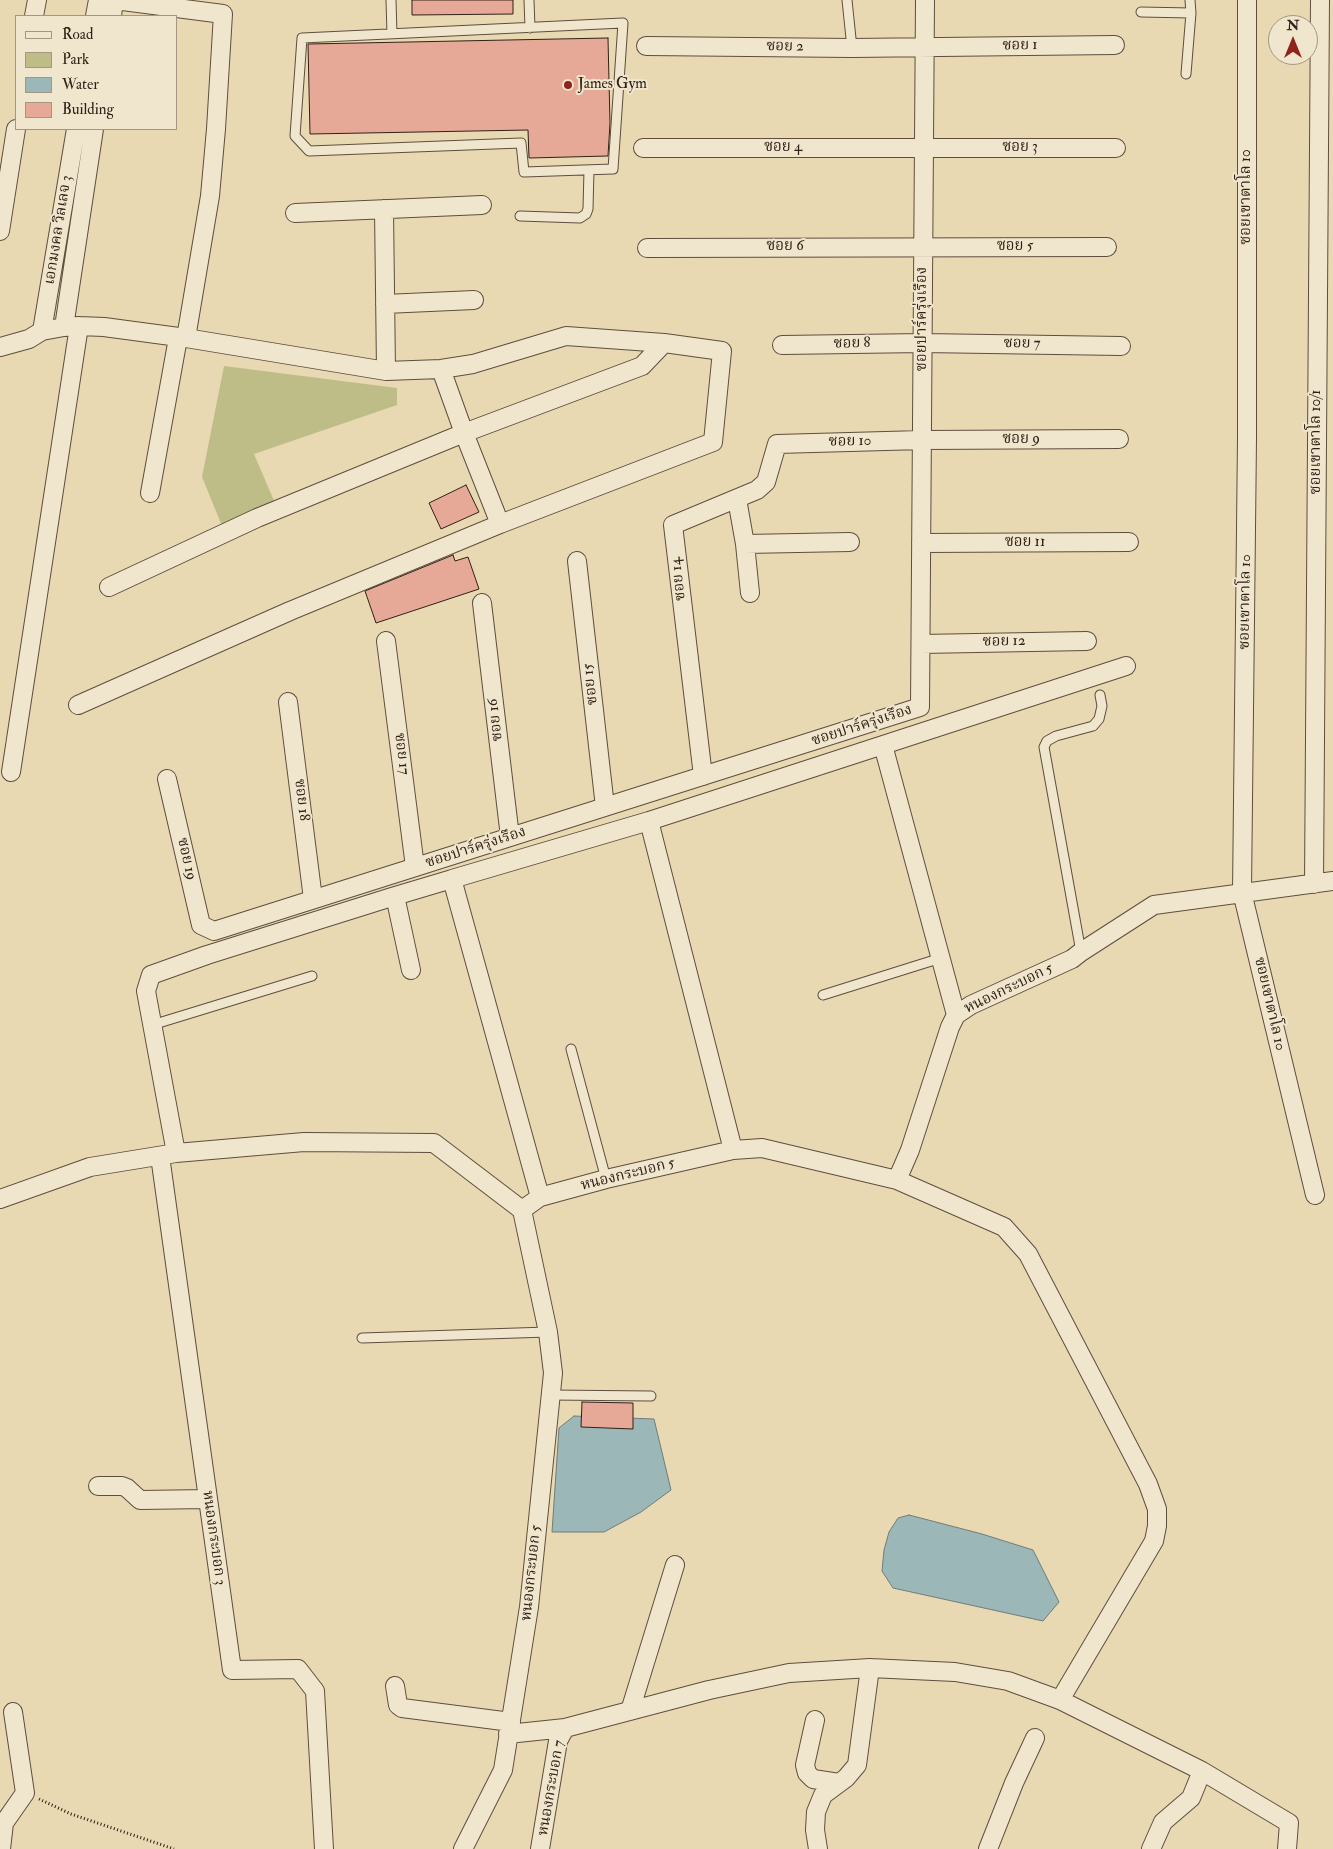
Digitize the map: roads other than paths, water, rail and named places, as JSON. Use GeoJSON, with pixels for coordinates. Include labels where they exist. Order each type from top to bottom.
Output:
{"type":"FeatureCollection","features":[{"type":"Feature","properties":{"kind":"street"},"geometry":{"type":"LineString","coordinates":[[34,15],[37,0]]}},
{"type":"Feature","properties":{"kind":"street"},"geometry":{"type":"LineString","coordinates":[[95,15],[98,0]]}},
{"type":"Feature","properties":{"kind":"street"},"geometry":{"type":"LineString","coordinates":[[112,15],[114,0],[223,14],[210,196],[150,493]]}},
{"type":"Feature","properties":{"kind":"street","name":"ซอยปาร์ครุ่งเรือง"},"geometry":{"type":"LineString","coordinates":[[214,931],[920,707],[925,0]]}},
{"type":"Feature","properties":{"kind":"street","name":"ซอยเขาตาโล 10"},"geometry":{"type":"LineString","coordinates":[[1247,0],[1247,438],[1242,892],[1315,1195]]}},
{"type":"Feature","properties":{"kind":"street","name":"ซอยเขาตาโล 10/1"},"geometry":{"type":"LineString","coordinates":[[1314,884],[1320,0]]}},
{"type":"Feature","properties":{"kind":"street","name":"ซอย 1"},"geometry":{"type":"LineString","coordinates":[[925,47],[1115,45]]}},
{"type":"Feature","properties":{"kind":"street","name":"ซอย 2"},"geometry":{"type":"LineString","coordinates":[[646,46],[925,47]]}},
{"type":"Feature","properties":{"kind":"street"},"geometry":{"type":"LineString","coordinates":[[0,231],[16,130]]}},
{"type":"Feature","properties":{"kind":"street","name":"เอกมงคล วิลเลจ 3"},"geometry":{"type":"LineString","coordinates":[[42,331],[76,130]]}},
{"type":"Feature","properties":{"kind":"street","name":"เอกมงคล วิลเลจ 3"},"geometry":{"type":"LineString","coordinates":[[11,772],[72,326],[94,130]]}},
{"type":"Feature","properties":{"kind":"street","name":"ซอย 4"},"geometry":{"type":"LineString","coordinates":[[643,148],[924,147]]}},
{"type":"Feature","properties":{"kind":"street","name":"ซอย 3"},"geometry":{"type":"LineString","coordinates":[[924,147],[1116,148]]}},
{"type":"Feature","properties":{"kind":"street"},"geometry":{"type":"LineString","coordinates":[[295,214],[482,205]]}},
{"type":"Feature","properties":{"kind":"street"},"geometry":{"type":"LineString","coordinates":[[384,209],[386,371]]}},
{"type":"Feature","properties":{"kind":"street","name":"ซอย 5"},"geometry":{"type":"LineString","coordinates":[[923,246],[1108,247]]}},
{"type":"Feature","properties":{"kind":"street","name":"ซอย 6"},"geometry":{"type":"LineString","coordinates":[[647,248],[923,246]]}},
{"type":"Feature","properties":{"kind":"street"},"geometry":{"type":"LineString","coordinates":[[385,304],[474,300]]}},
{"type":"Feature","properties":{"kind":"street"},"geometry":{"type":"LineString","coordinates":[[0,347],[29,339],[42,331],[72,326],[104,327],[386,371],[441,369],[474,364],[566,336],[722,351],[713,442],[500,524],[290,611],[78,705]]}},
{"type":"Feature","properties":{"kind":"street","name":"ซอย 8"},"geometry":{"type":"LineString","coordinates":[[782,345],[923,343]]}},
{"type":"Feature","properties":{"kind":"street","name":"ซอย 7"},"geometry":{"type":"LineString","coordinates":[[923,343],[1121,346]]}},
{"type":"Feature","properties":{"kind":"street"},"geometry":{"type":"LineString","coordinates":[[109,587],[257,518],[464,433],[642,366],[664,344]]}},
{"type":"Feature","properties":{"kind":"street"},"geometry":{"type":"LineString","coordinates":[[441,369],[500,524]]}},
{"type":"Feature","properties":{"kind":"street","name":"ซอย 9"},"geometry":{"type":"LineString","coordinates":[[922,440],[1119,439]]}},
{"type":"Feature","properties":{"kind":"street","name":"ซอย 10"},"geometry":{"type":"LineString","coordinates":[[777,444],[922,440]]}},
{"type":"Feature","properties":{"kind":"street","name":"ซอย 14"},"geometry":{"type":"LineString","coordinates":[[703,776],[673,525],[757,490],[766,482],[777,444]]}},
{"type":"Feature","properties":{"kind":"street"},"geometry":{"type":"LineString","coordinates":[[737,499],[745,544],[750,593]]}},
{"type":"Feature","properties":{"kind":"street"},"geometry":{"type":"LineString","coordinates":[[745,544],[850,542]]}},
{"type":"Feature","properties":{"kind":"street","name":"ซอย 11"},"geometry":{"type":"LineString","coordinates":[[921,543],[1129,542]]}},
{"type":"Feature","properties":{"kind":"street","name":"ซอย 15"},"geometry":{"type":"LineString","coordinates":[[577,561],[605,807]]}},
{"type":"Feature","properties":{"kind":"street","name":"ซอย 16"},"geometry":{"type":"LineString","coordinates":[[482,603],[510,837]]}},
{"type":"Feature","properties":{"kind":"street","name":"ซอย 17"},"geometry":{"type":"LineString","coordinates":[[386,641],[416,867]]}},
{"type":"Feature","properties":{"kind":"street","name":"ซอย 12"},"geometry":{"type":"LineString","coordinates":[[921,644],[1087,641]]}},
{"type":"Feature","properties":{"kind":"street"},"geometry":{"type":"LineString","coordinates":[[411,970],[395,896],[649,821],[1126,666]]}},
{"type":"Feature","properties":{"kind":"street","name":"ซอย 18"},"geometry":{"type":"LineString","coordinates":[[288,702],[314,899]]}},
{"type":"Feature","properties":{"kind":"street"},"geometry":{"type":"LineString","coordinates":[[883,745],[956,1015]]}},
{"type":"Feature","properties":{"kind":"street","name":"ซอย 19"},"geometry":{"type":"LineString","coordinates":[[167,779],[201,925],[214,931]]}},
{"type":"Feature","properties":{"kind":"street"},"geometry":{"type":"LineString","coordinates":[[649,821],[733,1150]]}},
{"type":"Feature","properties":{"kind":"street"},"geometry":{"type":"LineString","coordinates":[[452,879],[540,1197]]}},
{"type":"Feature","properties":{"kind":"street","name":"หนองกระบอก 5"},"geometry":{"type":"LineString","coordinates":[[463,1849],[503,1770],[528,1607],[550,1395],[552,1373],[548,1332],[522,1210],[540,1197],[606,1179],[733,1150],[762,1148],[897,1180],[910,1150],[950,1027],[956,1015],[971,1005],[1072,960],[1081,952],[1154,905],[1333,881]]}},
{"type":"Feature","properties":{"kind":"street","name":"หนองกระบอก 3"},"geometry":{"type":"LineString","coordinates":[[324,1849],[315,1691],[298,1669],[232,1670],[208,1499],[168,1155],[146,991],[151,975],[206,955],[395,896]]}},
{"type":"Feature","properties":{"kind":"street"},"geometry":{"type":"LineString","coordinates":[[0,1199],[90,1167],[168,1155],[304,1142],[434,1144],[522,1210]]}},
{"type":"Feature","properties":{"kind":"street"},"geometry":{"type":"LineString","coordinates":[[897,1180],[1004,1227],[1028,1254],[1148,1484],[1157,1509],[1157,1526],[1154,1541],[1060,1700]]}},
{"type":"Feature","properties":{"kind":"street"},"geometry":{"type":"LineString","coordinates":[[98,1486],[122,1486],[128,1488],[140,1500],[147,1501],[208,1499]]}},
{"type":"Feature","properties":{"kind":"street"},"geometry":{"type":"LineString","coordinates":[[630,1711],[674,1566]]}},
{"type":"Feature","properties":{"kind":"street"},"geometry":{"type":"LineString","coordinates":[[818,1849],[815,1830],[816,1812],[823,1795],[857,1765],[870,1668]]}},
{"type":"Feature","properties":{"kind":"street"},"geometry":{"type":"LineString","coordinates":[[396,1686],[398,1705],[402,1708],[509,1728],[565,1728],[709,1690],[789,1674],[870,1668],[964,1673],[1008,1681],[1060,1700],[1202,1772],[1289,1823],[1286,1849]]}},
{"type":"Feature","properties":{"kind":"street"},"geometry":{"type":"LineString","coordinates":[[1,1849],[4,1822],[25,1793],[13,1712]]}},
{"type":"Feature","properties":{"kind":"street"},"geometry":{"type":"LineString","coordinates":[[815,1720],[805,1765],[807,1773],[813,1779],[840,1782]]}},
{"type":"Feature","properties":{"kind":"street","name":"หนองกระบอก 7"},"geometry":{"type":"LineString","coordinates":[[540,1849],[558,1741],[565,1728]]}},
{"type":"Feature","properties":{"kind":"street"},"geometry":{"type":"LineString","coordinates":[[988,1849],[1014,1782],[1035,1738]]}},
{"type":"Feature","properties":{"kind":"street"},"geometry":{"type":"LineString","coordinates":[[1152,1849],[1163,1822],[1191,1798],[1202,1772]]}},
{"type":"Feature","properties":{"kind":"lane"},"geometry":{"type":"LineString","coordinates":[[391,0],[392,34]]}},
{"type":"Feature","properties":{"kind":"lane"},"geometry":{"type":"LineString","coordinates":[[529,0],[530,28]]}},
{"type":"Feature","properties":{"kind":"lane"},"geometry":{"type":"LineString","coordinates":[[847,0],[852,48]]}},
{"type":"Feature","properties":{"kind":"lane"},"geometry":{"type":"LineString","coordinates":[[1186,74],[1191,13],[1190,0]]}},
{"type":"Feature","properties":{"kind":"lane"},"geometry":{"type":"LineString","coordinates":[[1141,12],[1191,13]]}},
{"type":"Feature","properties":{"kind":"lane"},"geometry":{"type":"LineString","coordinates":[[623,23],[613,169],[524,172],[521,143],[309,151],[295,136],[302,38],[392,34],[623,23]]}},
{"type":"Feature","properties":{"kind":"lane"},"geometry":{"type":"LineString","coordinates":[[520,216],[580,218],[586,214],[588,209],[589,170]]}},
{"type":"Feature","properties":{"kind":"lane"},"geometry":{"type":"LineString","coordinates":[[1081,952],[1044,747],[1047,741],[1056,736],[1093,726],[1099,719],[1102,706],[1100,695]]}},
{"type":"Feature","properties":{"kind":"lane"},"geometry":{"type":"LineString","coordinates":[[823,995],[941,958]]}},
{"type":"Feature","properties":{"kind":"lane"},"geometry":{"type":"LineString","coordinates":[[152,1025],[312,976]]}},
{"type":"Feature","properties":{"kind":"lane"},"geometry":{"type":"LineString","coordinates":[[571,1050],[606,1179]]}},
{"type":"Feature","properties":{"kind":"lane"},"geometry":{"type":"LineString","coordinates":[[362,1338],[548,1332]]}},
{"type":"Feature","properties":{"kind":"lane"},"geometry":{"type":"LineString","coordinates":[[550,1395],[651,1396]]}},
{"type":"Feature","properties":{"kind":"water"},"geometry":{"type":"Polygon","coordinates":[[[574,1416],[654,1419],[671,1490],[641,1512],[604,1532],[552,1532],[559,1428],[574,1416]]]}},
{"type":"Feature","properties":{"kind":"water"},"geometry":{"type":"Polygon","coordinates":[[[909,1515],[982,1534],[1033,1550],[1059,1602],[1043,1621],[893,1588],[882,1571],[884,1550],[889,1532],[898,1518],[909,1515]]]}},
{"type":"Feature","properties":{"kind":"place","name":"James Gym"},"geometry":{"type":"Point","coordinates":[568,85]}}]}
